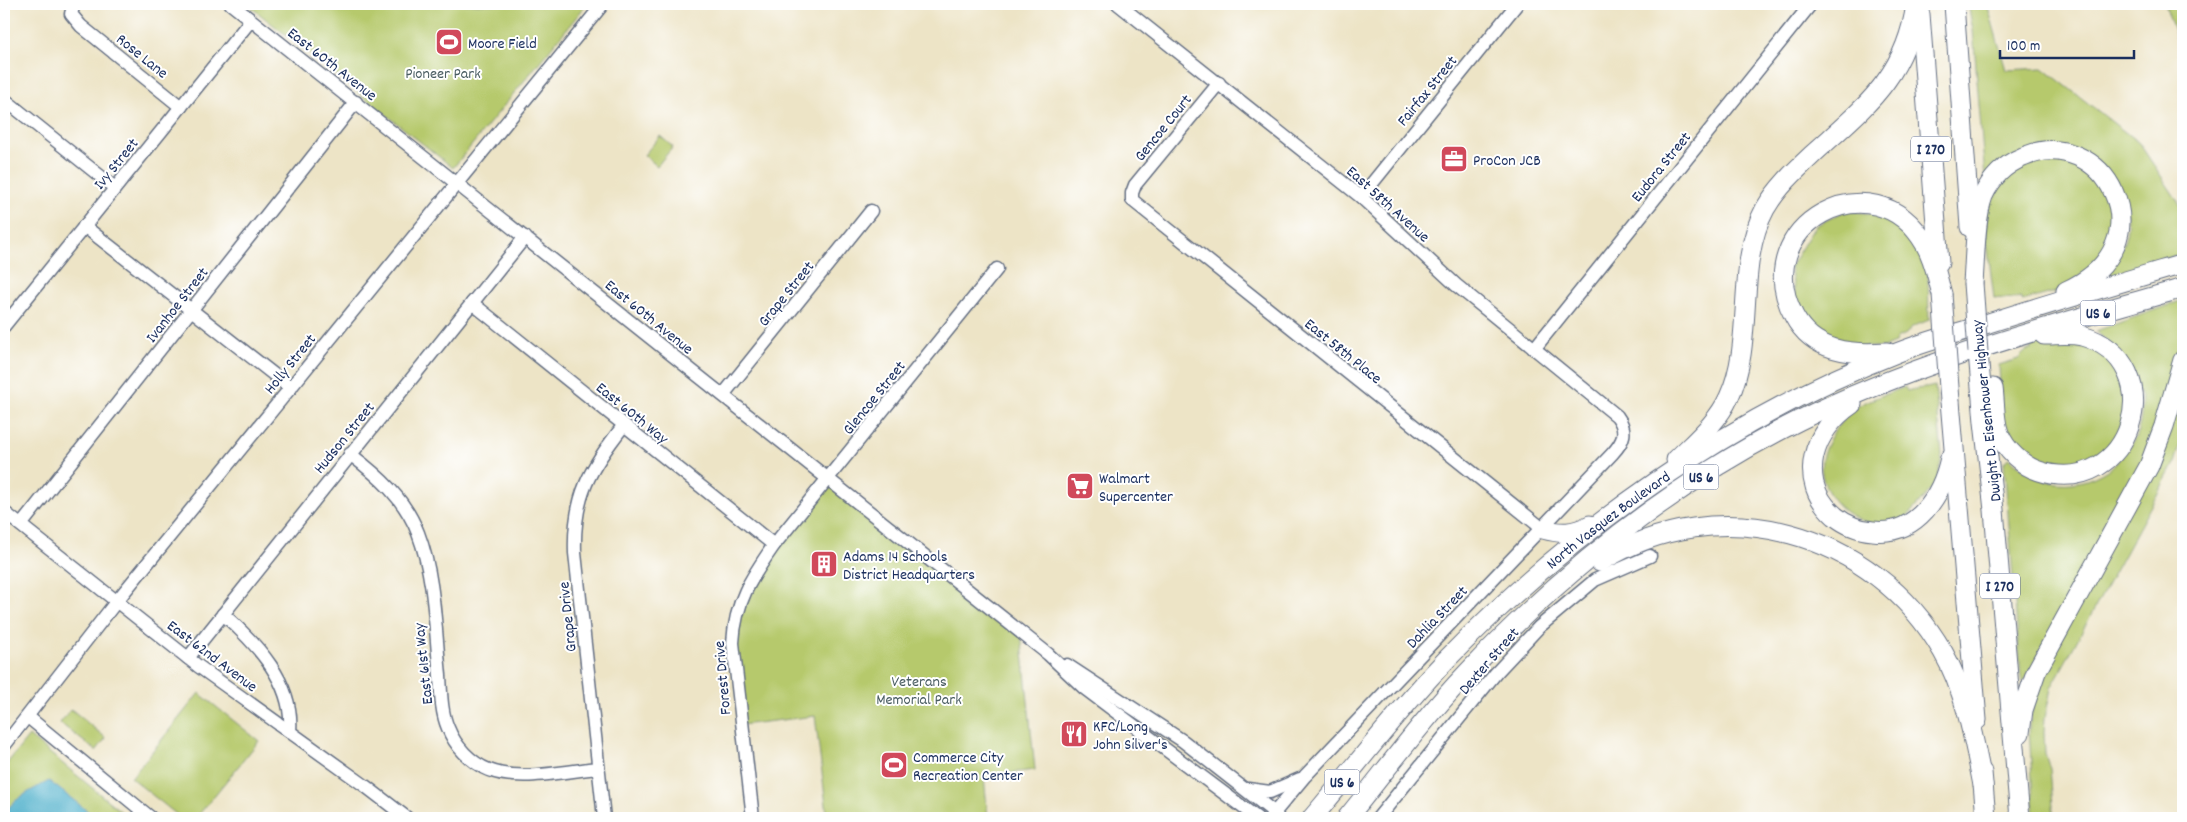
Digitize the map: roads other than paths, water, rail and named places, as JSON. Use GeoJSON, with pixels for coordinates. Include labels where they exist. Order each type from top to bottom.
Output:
{"type":"FeatureCollection","features":[{"type":"Feature","properties":{"kind":"highway"},"geometry":{"type":"LineString","coordinates":[[1650,486],[1706,430],[1729,397],[1739,364],[1753,242],[1766,208],[1779,189],[1796,170],[1864,107],[1887,82],[1907,43],[1916,4]]}},
{"type":"Feature","properties":{"kind":"highway","name":"Dwight D. Eisenhower Highway"},"geometry":{"type":"LineString","coordinates":[[1920,4],[1953,444],[1986,818]]}},
{"type":"Feature","properties":{"kind":"highway","name":"Dwight D. Eisenhower Highway"},"geometry":{"type":"LineString","coordinates":[[1954,4],[1978,352],[1987,391],[1994,510],[2020,818]]}},
{"type":"Feature","properties":{"kind":"highway"},"geometry":{"type":"LineString","coordinates":[[1973,283],[1980,206],[1985,192],[2000,172],[2019,158],[2041,151],[2068,154],[2088,164],[2110,185],[2119,206],[2120,230],[2112,252],[2103,266],[2086,281],[2021,312]]}},
{"type":"Feature","properties":{"kind":"highway"},"geometry":{"type":"LineString","coordinates":[[1901,351],[1866,354],[1843,352],[1814,339],[1800,326],[1789,307],[1784,284],[1785,260],[1798,234],[1814,217],[1840,205],[1873,204],[1886,209],[1901,216],[1913,227],[1925,243],[1934,262],[1942,294]]}},
{"type":"Feature","properties":{"kind":"highway","name":"North Vasquez Boulevard"},"geometry":{"type":"LineString","coordinates":[[1312,818],[1420,689],[1474,632],[1540,571],[1611,514],[1650,486],[1726,438],[1799,398],[1901,351],[2021,312],[2183,264]]}},
{"type":"Feature","properties":{"kind":"highway","name":"North Vasquez Boulevard"},"geometry":{"type":"LineString","coordinates":[[1347,818],[1450,692],[1500,640],[1583,564],[1645,515],[1691,483],[1799,420],[1888,381],[1945,359],[2183,288]]}},
{"type":"Feature","properties":{"kind":"highway"},"geometry":{"type":"LineString","coordinates":[[1987,391],[1999,433],[2006,446],[2025,465],[2047,474],[2073,474],[2097,466],[2112,455],[2130,429],[2134,406],[2129,379],[2122,364],[2110,351],[2102,345],[2077,335],[2013,338]]}},
{"type":"Feature","properties":{"kind":"highway"},"geometry":{"type":"LineString","coordinates":[[2016,779],[2021,722],[2032,680],[2048,647],[2149,466],[2164,426],[2183,360]]}},
{"type":"Feature","properties":{"kind":"highway"},"geometry":{"type":"LineString","coordinates":[[1888,381],[1837,415],[1824,429],[1816,447],[1813,470],[1814,482],[1824,504],[1835,516],[1856,528],[1879,532],[1904,526],[1917,519],[1927,509],[1943,482],[1953,444]]}},
{"type":"Feature","properties":{"kind":"highway"},"geometry":{"type":"LineString","coordinates":[[1543,529],[1555,533],[1569,533],[1587,527],[1611,514]]}},
{"type":"Feature","properties":{"kind":"highway"},"geometry":{"type":"LineString","coordinates":[[1535,607],[1614,554],[1659,535],[1703,527],[1754,528],[1793,534],[1821,543],[1865,567],[1892,587],[1907,602],[1933,636],[1944,653],[1960,690],[1983,785]]}},
{"type":"Feature","properties":{"kind":"street","name":"Rose Lane"},"geometry":{"type":"LineString","coordinates":[[74,4],[71,14],[81,26],[181,107]]}},
{"type":"Feature","properties":{"kind":"street","name":"East 60th Avenue"},"geometry":{"type":"LineString","coordinates":[[231,4],[458,182],[1048,654],[1084,688],[1257,818]]}},
{"type":"Feature","properties":{"kind":"street","name":"Holly Street"},"geometry":{"type":"LineString","coordinates":[[4,746],[116,602],[603,4]]}},
{"type":"Feature","properties":{"kind":"street","name":"East 58th Avenue"},"geometry":{"type":"LineString","coordinates":[[1118,4],[1361,197],[1456,285],[1617,416],[1622,424],[1624,437]]}},
{"type":"Feature","properties":{"kind":"street","name":"Fairfax Street"},"geometry":{"type":"LineString","coordinates":[[1361,197],[1517,4]]}},
{"type":"Feature","properties":{"kind":"street","name":"Eudora Street"},"geometry":{"type":"LineString","coordinates":[[1534,349],[1811,4]]}},
{"type":"Feature","properties":{"kind":"street","name":"Ivy Street"},"geometry":{"type":"LineString","coordinates":[[4,326],[251,20]]}},
{"type":"Feature","properties":{"kind":"street","name":"Gencoe Court"},"geometry":{"type":"LineString","coordinates":[[1132,193],[1135,185],[1219,83]]}},
{"type":"Feature","properties":{"kind":"street"},"geometry":{"type":"LineString","coordinates":[[4,99],[115,188]]}},
{"type":"Feature","properties":{"kind":"street","name":"Ivanhoe Street"},"geometry":{"type":"LineString","coordinates":[[21,525],[356,102]]}},
{"type":"Feature","properties":{"kind":"street","name":"East 58th Place"},"geometry":{"type":"LineString","coordinates":[[1132,193],[1132,200],[1137,205],[1543,529]]}},
{"type":"Feature","properties":{"kind":"street","name":"Grape Street"},"geometry":{"type":"LineString","coordinates":[[724,395],[871,212]]}},
{"type":"Feature","properties":{"kind":"street"},"geometry":{"type":"LineString","coordinates":[[84,226],[290,388]]}},
{"type":"Feature","properties":{"kind":"street","name":"Hudson Street"},"geometry":{"type":"LineString","coordinates":[[188,658],[525,237]]}},
{"type":"Feature","properties":{"kind":"street","name":"Glencoe Street"},"geometry":{"type":"LineString","coordinates":[[774,545],[997,269]]}},
{"type":"Feature","properties":{"kind":"street","name":"East 60th Way"},"geometry":{"type":"LineString","coordinates":[[472,304],[774,545]]}},
{"type":"Feature","properties":{"kind":"street","name":"Grape Drive"},"geometry":{"type":"LineString","coordinates":[[604,818],[575,552],[576,525],[583,490],[594,466],[624,426]]}},
{"type":"Feature","properties":{"kind":"street","name":"Dahlia Street"},"geometry":{"type":"LineString","coordinates":[[1274,816],[1304,776],[1543,529],[1621,445],[1624,437]]}},
{"type":"Feature","properties":{"kind":"street","name":"East 61st Way"},"geometry":{"type":"LineString","coordinates":[[350,454],[390,488],[408,512],[418,533],[430,578],[445,720],[459,747],[482,767],[504,774],[520,775],[598,768]]}},
{"type":"Feature","properties":{"kind":"street","name":"East 62nd Avenue"},"geometry":{"type":"LineString","coordinates":[[4,512],[188,658],[407,818]]}},
{"type":"Feature","properties":{"kind":"street","name":"Forest Drive"},"geometry":{"type":"LineString","coordinates":[[753,818],[740,718],[733,643],[738,608],[747,585],[774,545]]}},
{"type":"Feature","properties":{"kind":"street","name":"Dexter Street"},"geometry":{"type":"LineString","coordinates":[[1378,818],[1496,673],[1539,627],[1595,580],[1650,556]]}},
{"type":"Feature","properties":{"kind":"street"},"geometry":{"type":"LineString","coordinates":[[224,614],[259,650],[280,683],[290,710],[290,731]]}},
{"type":"Feature","properties":{"kind":"street","name":"East 60th Avenue"},"geometry":{"type":"LineString","coordinates":[[1048,654],[1091,679],[1152,720],[1243,788],[1274,816]]}},
{"type":"Feature","properties":{"kind":"street"},"geometry":{"type":"LineString","coordinates":[[28,717],[151,818]]}},
{"type":"Feature","properties":{"kind":"street"},"geometry":{"type":"LineString","coordinates":[[1243,788],[1270,792],[1304,776]]}},
{"type":"Feature","properties":{"kind":"water"},"geometry":{"type":"Polygon","coordinates":[[[49,781],[89,812],[87,818],[4,818],[6,812],[15,801],[49,781]]]}},
{"type":"Feature","properties":{"kind":"place","name":"Moore Field"},"geometry":{"type":"Point","coordinates":[449,42]}},
{"type":"Feature","properties":{"kind":"place","name":"ProCon JCB"},"geometry":{"type":"Point","coordinates":[1454,159]}},
{"type":"Feature","properties":{"kind":"place","name":"Walmart Supercenter"},"geometry":{"type":"Point","coordinates":[1080,486]}},
{"type":"Feature","properties":{"kind":"place","name":"Adams 14 Schools District Headquarters"},"geometry":{"type":"Point","coordinates":[824,564]}},
{"type":"Feature","properties":{"kind":"place","name":"KFC/Long John Silver's"},"geometry":{"type":"Point","coordinates":[1074,734]}},
{"type":"Feature","properties":{"kind":"place","name":"Commerce City Recreation Center"},"geometry":{"type":"Point","coordinates":[894,765]}},
{"type":"Feature","properties":{"kind":"park label","name":"Pioneer Park"},"geometry":{"type":"Point","coordinates":[443,72]}},
{"type":"Feature","properties":{"kind":"park label","name":"Veterans Memorial Park"},"geometry":{"type":"Point","coordinates":[919,689]}}]}
